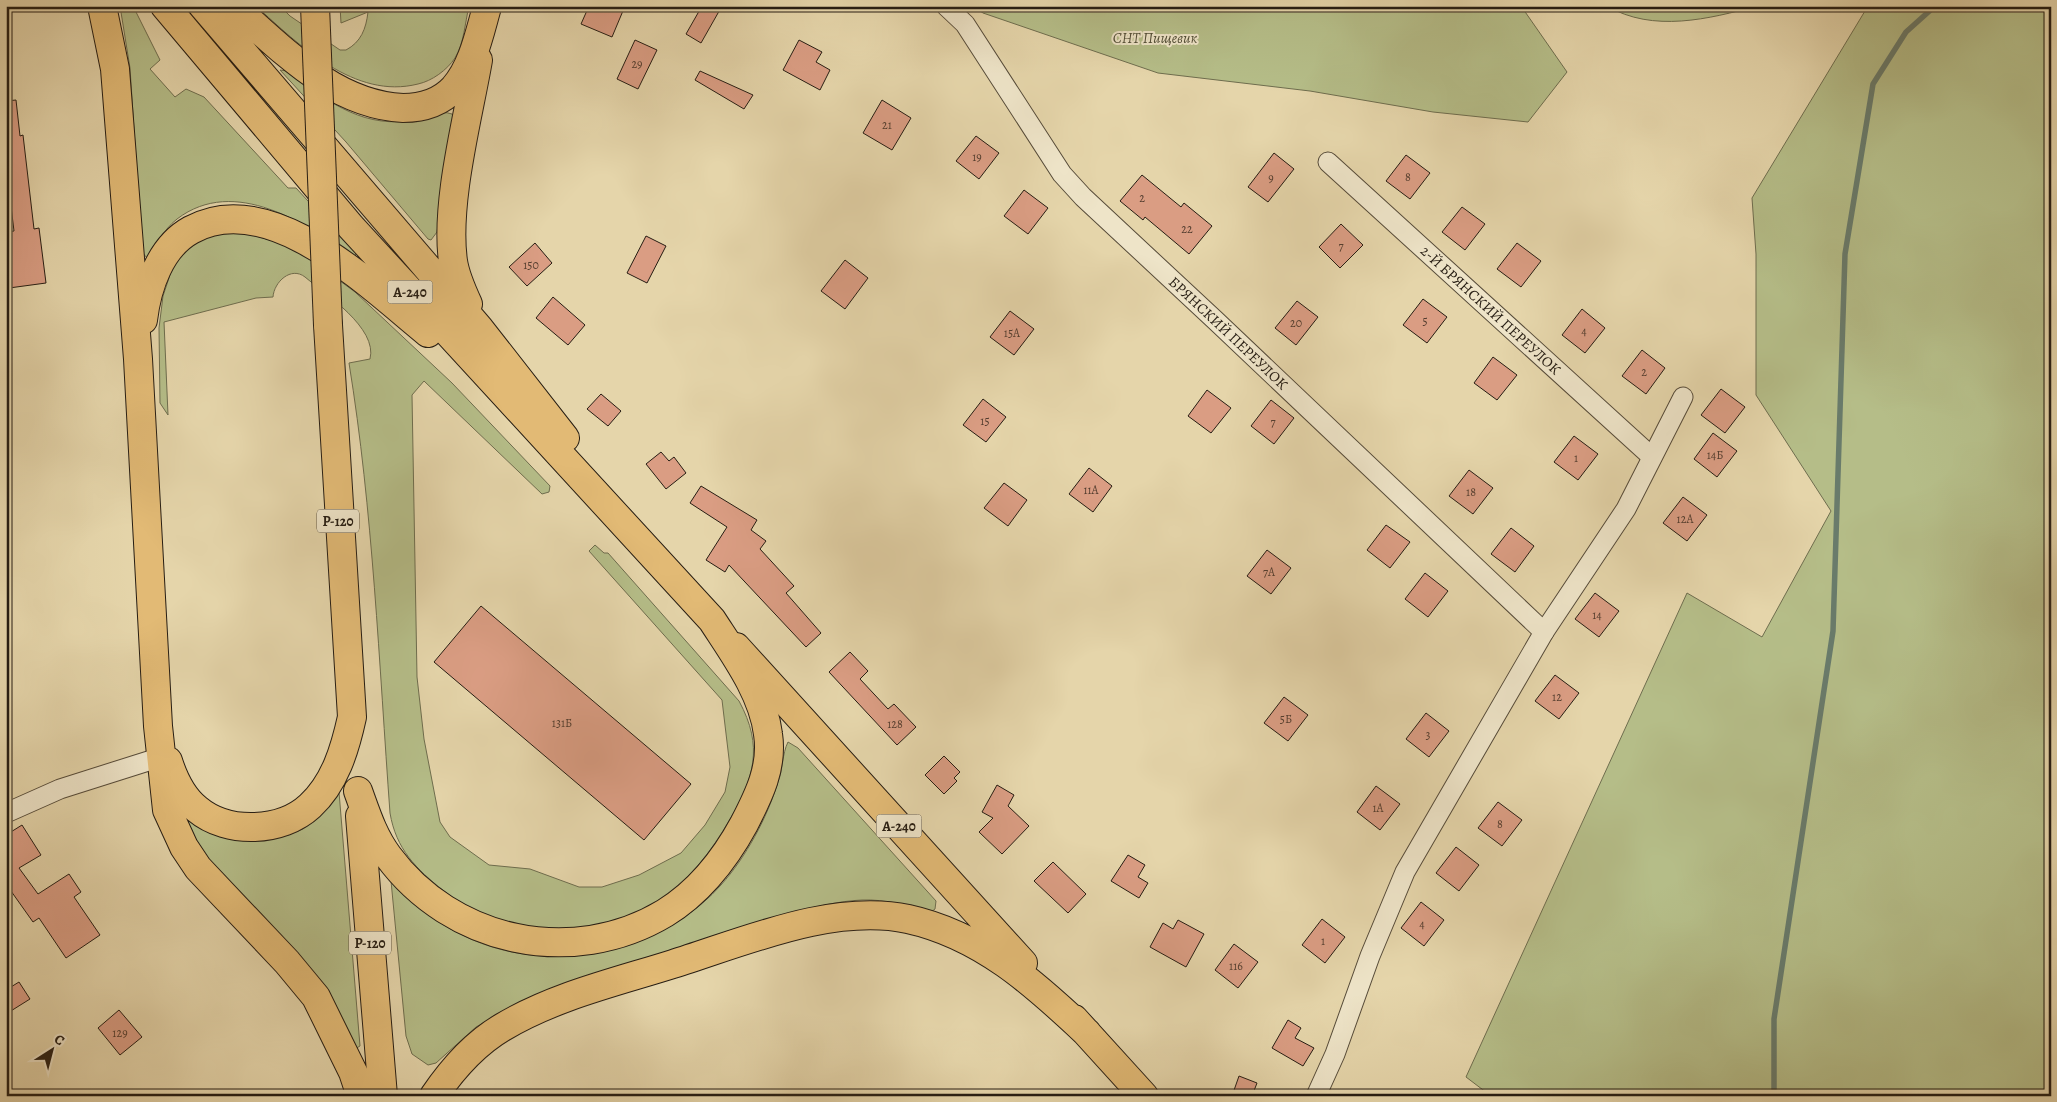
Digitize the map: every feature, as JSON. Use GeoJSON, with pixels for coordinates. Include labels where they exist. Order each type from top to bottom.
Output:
{"type":"FeatureCollection","features":[{"type":"Feature","properties":{"kind":"main road"},"geometry":{"type":"LineString","coordinates":[[102,6],[115,69],[138,359],[158,726],[167,810],[184,847],[212,885],[288,962],[316,997],[350,1064],[360,1096]]}},
{"type":"Feature","properties":{"kind":"main road","name":"А-240"},"geometry":{"type":"LineString","coordinates":[[165,6],[351,227],[504,396],[666,568],[1144,1096]]}},
{"type":"Feature","properties":{"kind":"main road","name":"А-240"},"geometry":{"type":"LineString","coordinates":[[203,6],[479,328],[666,568]]}},
{"type":"Feature","properties":{"kind":"main road"},"geometry":{"type":"LineString","coordinates":[[233,6],[306,68],[332,86],[373,105],[409,108],[421,107],[435,102],[455,87],[470,62],[487,7]]}},
{"type":"Feature","properties":{"kind":"main road","name":"Р-120"},"geometry":{"type":"LineString","coordinates":[[315,6],[328,325],[352,717],[383,1096]]}},
{"type":"Feature","properties":{"kind":"main road"},"geometry":{"type":"LineString","coordinates":[[479,328],[458,279],[453,263],[451,242],[458,172],[487,7]]}},
{"type":"Feature","properties":{"kind":"main road"},"geometry":{"type":"LineString","coordinates":[[138,359],[144,310],[150,287],[166,253],[177,240],[198,226],[228,219],[243,220],[276,227],[333,258],[382,294],[504,396]]}},
{"type":"Feature","properties":{"kind":"main road"},"geometry":{"type":"LineString","coordinates":[[358,791],[375,836],[398,869],[432,901],[484,930],[508,938],[556,943],[604,937],[648,922],[683,900],[713,871],[751,810],[768,768],[768,734],[764,714],[734,654],[712,620]]}},
{"type":"Feature","properties":{"kind":"main road"},"geometry":{"type":"LineString","coordinates":[[158,726],[172,774],[186,798],[198,810],[214,819],[251,828],[285,823],[299,815],[318,798],[342,755],[352,717]]}},
{"type":"Feature","properties":{"kind":"main road"},"geometry":{"type":"LineString","coordinates":[[434,1096],[461,1060],[478,1045],[502,1027],[530,1012],[600,987],[786,929],[820,920],[850,916],[876,915],[907,919],[968,940],[995,955],[1031,981],[1087,1033]]}},
{"type":"Feature","properties":{"kind":"street","name":"БРЯНСКИЙ ПЕРЕУЛОК"},"geometry":{"type":"LineString","coordinates":[[946,6],[965,24],[1062,174],[1082,197],[1215,320],[1544,632]]}},
{"type":"Feature","properties":{"kind":"street","name":"2-Й БРЯНСКИЙ ПЕРЕУЛОК"},"geometry":{"type":"LineString","coordinates":[[1328,162],[1652,457]]}},
{"type":"Feature","properties":{"kind":"street"},"geometry":{"type":"LineString","coordinates":[[1316,1096],[1335,1054],[1370,956],[1405,872],[1544,632],[1626,509],[1683,397]]}},
{"type":"Feature","properties":{"kind":"street"},"geometry":{"type":"LineString","coordinates":[[6,813],[60,789],[161,757]]}},
{"type":"Feature","properties":{"kind":"green space"},"geometry":{"type":"Polygon","coordinates":[[[120,6],[132,6],[135,10],[160,60],[150,69],[175,97],[186,89],[204,97],[288,188],[296,188],[356,253],[355,257],[315,231],[269,209],[246,203],[222,202],[199,207],[177,219],[164,233],[147,258],[142,252],[130,68],[120,6]]]}},
{"type":"Feature","properties":{"kind":"green space"},"geometry":{"type":"Polygon","coordinates":[[[256,6],[280,6],[290,16],[340,50],[346,50],[362,34],[368,12],[341,23],[340,6],[469,6],[460,46],[455,58],[448,67],[434,78],[423,83],[395,87],[372,84],[350,77],[330,66],[291,37],[256,6]]]}},
{"type":"Feature","properties":{"kind":"green space","name":"СНТ Пищевик"},"geometry":{"type":"Polygon","coordinates":[[[973,6],[1521,6],[1567,72],[1528,122],[1433,112],[1310,91],[1158,73],[983,13],[973,6]]]}},
{"type":"Feature","properties":{"kind":"green space"},"geometry":{"type":"Polygon","coordinates":[[[1607,6],[1757,6],[1701,19],[1662,21],[1643,19],[1607,6]]]}},
{"type":"Feature","properties":{"kind":"green space"},"geometry":{"type":"Polygon","coordinates":[[[1868,6],[2051,6],[2051,1096],[1491,1096],[1466,1077],[1687,593],[1762,637],[1831,511],[1756,395],[1756,254],[1752,198],[1868,6]]]}},
{"type":"Feature","properties":{"kind":"green space"},"geometry":{"type":"Polygon","coordinates":[[[280,70],[287,71],[314,91],[342,108],[373,120],[407,121],[436,113],[452,114],[454,119],[437,232],[431,240],[428,239],[346,142],[280,70]]]}},
{"type":"Feature","properties":{"kind":"green space"},"geometry":{"type":"Polygon","coordinates":[[[242,232],[294,247],[355,292],[452,383],[550,486],[549,492],[542,494],[424,381],[412,395],[417,677],[424,739],[440,822],[450,837],[489,865],[530,869],[579,887],[602,887],[639,875],[681,853],[705,825],[725,792],[730,767],[722,700],[589,551],[595,545],[604,553],[608,553],[739,701],[752,733],[753,748],[753,762],[745,791],[729,821],[708,853],[683,882],[663,898],[638,913],[610,923],[581,928],[552,929],[523,926],[495,919],[468,907],[425,875],[402,848],[390,813],[370,531],[349,363],[370,359],[370,347],[366,336],[358,324],[336,302],[305,277],[294,273],[280,281],[276,286],[273,297],[256,298],[164,322],[168,415],[160,403],[159,328],[163,296],[172,269],[185,248],[204,236],[242,232]]]}},
{"type":"Feature","properties":{"kind":"green space"},"geometry":{"type":"Polygon","coordinates":[[[788,742],[798,748],[936,901],[935,909],[931,912],[906,905],[862,900],[835,903],[793,913],[517,1004],[476,1027],[436,1063],[428,1065],[412,1054],[406,1036],[391,881],[417,906],[444,925],[474,940],[505,950],[537,956],[569,956],[603,951],[637,941],[672,925],[693,911],[730,874],[747,850],[768,809],[780,777],[788,742]]]}},
{"type":"Feature","properties":{"kind":"green space"},"geometry":{"type":"Polygon","coordinates":[[[339,792],[360,1046],[355,1049],[201,855],[176,805],[268,838],[288,835],[303,829],[329,807],[339,792]]]}},
{"type":"Feature","properties":{"kind":"building"},"geometry":{"type":"Polygon","coordinates":[[[589,6],[625,6],[612,37],[581,24],[589,6]]]}},
{"type":"Feature","properties":{"kind":"building"},"geometry":{"type":"Polygon","coordinates":[[[702,6],[722,6],[701,43],[686,34],[702,6]]]}},
{"type":"Feature","properties":{"kind":"building"},"geometry":{"type":"Polygon","coordinates":[[[635,40],[657,50],[638,89],[617,79],[635,40]]]}},
{"type":"Feature","properties":{"kind":"building"},"geometry":{"type":"Polygon","coordinates":[[[799,40],[822,52],[816,62],[830,70],[820,90],[783,70],[799,40]]]}},
{"type":"Feature","properties":{"kind":"building"},"geometry":{"type":"Polygon","coordinates":[[[700,71],[753,95],[744,109],[695,80],[700,71]]]}},
{"type":"Feature","properties":{"kind":"building"},"geometry":{"type":"Polygon","coordinates":[[[16,100],[20,136],[23,135],[34,229],[39,228],[46,283],[9,288],[6,264],[6,232],[14,231],[6,166],[6,101],[16,100]]]}},
{"type":"Feature","properties":{"kind":"building"},"geometry":{"type":"Polygon","coordinates":[[[882,100],[911,118],[892,150],[863,133],[882,100]]]}},
{"type":"Feature","properties":{"kind":"building"},"geometry":{"type":"Polygon","coordinates":[[[976,136],[999,153],[979,179],[956,161],[976,136]]]}},
{"type":"Feature","properties":{"kind":"building"},"geometry":{"type":"Polygon","coordinates":[[[1274,153],[1294,169],[1268,202],[1248,187],[1274,153]]]}},
{"type":"Feature","properties":{"kind":"building"},"geometry":{"type":"Polygon","coordinates":[[[1406,155],[1430,173],[1410,199],[1386,181],[1406,155]]]}},
{"type":"Feature","properties":{"kind":"building"},"geometry":{"type":"Polygon","coordinates":[[[1142,175],[1181,207],[1184,203],[1212,226],[1189,254],[1145,217],[1143,220],[1120,201],[1142,175]]]}},
{"type":"Feature","properties":{"kind":"building"},"geometry":{"type":"Polygon","coordinates":[[[1024,190],[1048,208],[1028,234],[1004,216],[1024,190]]]}},
{"type":"Feature","properties":{"kind":"building"},"geometry":{"type":"Polygon","coordinates":[[[1462,207],[1485,224],[1465,250],[1442,232],[1462,207]]]}},
{"type":"Feature","properties":{"kind":"building"},"geometry":{"type":"Polygon","coordinates":[[[1341,224],[1363,245],[1340,268],[1319,247],[1341,224]]]}},
{"type":"Feature","properties":{"kind":"building"},"geometry":{"type":"Polygon","coordinates":[[[646,236],[666,246],[647,283],[627,273],[646,236]]]}},
{"type":"Feature","properties":{"kind":"building"},"geometry":{"type":"Polygon","coordinates":[[[535,243],[552,263],[527,286],[509,267],[535,243]]]}},
{"type":"Feature","properties":{"kind":"building"},"geometry":{"type":"Polygon","coordinates":[[[1517,243],[1541,261],[1521,287],[1497,269],[1517,243]]]}},
{"type":"Feature","properties":{"kind":"building"},"geometry":{"type":"Polygon","coordinates":[[[845,260],[868,278],[845,309],[821,291],[845,260]]]}},
{"type":"Feature","properties":{"kind":"building"},"geometry":{"type":"Polygon","coordinates":[[[553,297],[585,325],[568,345],[536,318],[553,297]]]}},
{"type":"Feature","properties":{"kind":"building"},"geometry":{"type":"Polygon","coordinates":[[[1423,299],[1447,317],[1427,343],[1403,325],[1423,299]]]}},
{"type":"Feature","properties":{"kind":"building"},"geometry":{"type":"Polygon","coordinates":[[[1297,301],[1318,317],[1296,345],[1275,328],[1297,301]]]}},
{"type":"Feature","properties":{"kind":"building"},"geometry":{"type":"Polygon","coordinates":[[[1582,309],[1605,328],[1585,353],[1562,335],[1582,309]]]}},
{"type":"Feature","properties":{"kind":"building"},"geometry":{"type":"Polygon","coordinates":[[[1010,311],[1034,329],[1014,355],[990,337],[1010,311]]]}},
{"type":"Feature","properties":{"kind":"building"},"geometry":{"type":"Polygon","coordinates":[[[1642,350],[1665,368],[1646,394],[1622,376],[1642,350]]]}},
{"type":"Feature","properties":{"kind":"building"},"geometry":{"type":"Polygon","coordinates":[[[1493,357],[1517,375],[1497,400],[1474,383],[1493,357]]]}},
{"type":"Feature","properties":{"kind":"building"},"geometry":{"type":"Polygon","coordinates":[[[1721,389],[1745,407],[1725,433],[1701,415],[1721,389]]]}},
{"type":"Feature","properties":{"kind":"building"},"geometry":{"type":"Polygon","coordinates":[[[1207,390],[1231,408],[1211,433],[1188,416],[1207,390]]]}},
{"type":"Feature","properties":{"kind":"building"},"geometry":{"type":"Polygon","coordinates":[[[601,394],[621,411],[608,426],[587,409],[601,394]]]}},
{"type":"Feature","properties":{"kind":"building"},"geometry":{"type":"Polygon","coordinates":[[[983,399],[1006,417],[986,442],[963,425],[983,399]]]}},
{"type":"Feature","properties":{"kind":"building"},"geometry":{"type":"Polygon","coordinates":[[[1271,400],[1294,418],[1274,444],[1251,426],[1271,400]]]}},
{"type":"Feature","properties":{"kind":"building"},"geometry":{"type":"Polygon","coordinates":[[[1713,433],[1737,451],[1717,477],[1694,459],[1713,433]]]}},
{"type":"Feature","properties":{"kind":"building"},"geometry":{"type":"Polygon","coordinates":[[[1574,436],[1598,454],[1578,480],[1554,462],[1574,436]]]}},
{"type":"Feature","properties":{"kind":"building"},"geometry":{"type":"Polygon","coordinates":[[[661,452],[669,461],[674,457],[686,473],[666,489],[646,464],[661,452]]]}},
{"type":"Feature","properties":{"kind":"building"},"geometry":{"type":"Polygon","coordinates":[[[1089,468],[1112,486],[1093,512],[1069,494],[1089,468]]]}},
{"type":"Feature","properties":{"kind":"building"},"geometry":{"type":"Polygon","coordinates":[[[1469,470],[1493,488],[1473,514],[1449,496],[1469,470]]]}},
{"type":"Feature","properties":{"kind":"building"},"geometry":{"type":"Polygon","coordinates":[[[1004,483],[1027,500],[1008,526],[984,508],[1004,483]]]}},
{"type":"Feature","properties":{"kind":"building"},"geometry":{"type":"Polygon","coordinates":[[[701,486],[757,520],[751,530],[766,541],[760,549],[794,586],[786,593],[821,633],[806,647],[729,565],[725,572],[706,560],[727,527],[690,503],[701,486]]]}},
{"type":"Feature","properties":{"kind":"building"},"geometry":{"type":"Polygon","coordinates":[[[1683,497],[1707,515],[1687,541],[1663,523],[1683,497]]]}},
{"type":"Feature","properties":{"kind":"building"},"geometry":{"type":"Polygon","coordinates":[[[1386,525],[1410,542],[1390,568],[1367,550],[1386,525]]]}},
{"type":"Feature","properties":{"kind":"building"},"geometry":{"type":"Polygon","coordinates":[[[1511,528],[1534,546],[1515,572],[1491,554],[1511,528]]]}},
{"type":"Feature","properties":{"kind":"building"},"geometry":{"type":"Polygon","coordinates":[[[1267,550],[1291,568],[1271,594],[1247,576],[1267,550]]]}},
{"type":"Feature","properties":{"kind":"building"},"geometry":{"type":"Polygon","coordinates":[[[1425,573],[1448,591],[1428,617],[1405,599],[1425,573]]]}},
{"type":"Feature","properties":{"kind":"building"},"geometry":{"type":"Polygon","coordinates":[[[1595,593],[1619,611],[1599,637],[1575,619],[1595,593]]]}},
{"type":"Feature","properties":{"kind":"building"},"geometry":{"type":"Polygon","coordinates":[[[481,606],[691,784],[644,840],[434,662],[481,606]]]}},
{"type":"Feature","properties":{"kind":"building"},"geometry":{"type":"Polygon","coordinates":[[[850,652],[868,671],[860,679],[888,709],[894,704],[916,727],[897,745],[829,672],[850,652]]]}},
{"type":"Feature","properties":{"kind":"building"},"geometry":{"type":"Polygon","coordinates":[[[1555,675],[1579,693],[1559,719],[1535,701],[1555,675]]]}},
{"type":"Feature","properties":{"kind":"building"},"geometry":{"type":"Polygon","coordinates":[[[1284,697],[1308,715],[1288,741],[1264,723],[1284,697]]]}},
{"type":"Feature","properties":{"kind":"building"},"geometry":{"type":"Polygon","coordinates":[[[1426,713],[1449,731],[1429,757],[1406,739],[1426,713]]]}},
{"type":"Feature","properties":{"kind":"building"},"geometry":{"type":"Polygon","coordinates":[[[944,756],[960,772],[954,778],[957,781],[944,794],[925,775],[944,756]]]}},
{"type":"Feature","properties":{"kind":"building"},"geometry":{"type":"Polygon","coordinates":[[[997,785],[1014,795],[1008,806],[1029,826],[1002,854],[979,832],[993,818],[982,812],[997,785]]]}},
{"type":"Feature","properties":{"kind":"building"},"geometry":{"type":"Polygon","coordinates":[[[1376,786],[1400,804],[1380,830],[1357,812],[1376,786]]]}},
{"type":"Feature","properties":{"kind":"building"},"geometry":{"type":"Polygon","coordinates":[[[1498,802],[1522,820],[1502,846],[1478,828],[1498,802]]]}},
{"type":"Feature","properties":{"kind":"building"},"geometry":{"type":"Polygon","coordinates":[[[22,825],[41,855],[19,868],[38,894],[69,874],[81,892],[74,897],[100,935],[66,958],[39,918],[33,922],[6,884],[6,835],[22,825]]]}},
{"type":"Feature","properties":{"kind":"building"},"geometry":{"type":"Polygon","coordinates":[[[1456,847],[1479,865],[1459,891],[1436,873],[1456,847]]]}},
{"type":"Feature","properties":{"kind":"building"},"geometry":{"type":"Polygon","coordinates":[[[1128,855],[1145,865],[1138,877],[1148,883],[1139,898],[1111,881],[1128,855]]]}},
{"type":"Feature","properties":{"kind":"building"},"geometry":{"type":"Polygon","coordinates":[[[1053,862],[1086,894],[1068,913],[1034,881],[1053,862]]]}},
{"type":"Feature","properties":{"kind":"building"},"geometry":{"type":"Polygon","coordinates":[[[1421,902],[1444,920],[1424,946],[1401,928],[1421,902]]]}},
{"type":"Feature","properties":{"kind":"building"},"geometry":{"type":"Polygon","coordinates":[[[1322,919],[1345,937],[1325,963],[1302,945],[1322,919]]]}},
{"type":"Feature","properties":{"kind":"building"},"geometry":{"type":"Polygon","coordinates":[[[1178,920],[1204,934],[1186,967],[1150,947],[1163,923],[1173,929],[1178,920]]]}},
{"type":"Feature","properties":{"kind":"building"},"geometry":{"type":"Polygon","coordinates":[[[1234,944],[1258,962],[1238,988],[1215,970],[1234,944]]]}},
{"type":"Feature","properties":{"kind":"building"},"geometry":{"type":"Polygon","coordinates":[[[19,982],[30,999],[6,1014],[6,990],[19,982]]]}},
{"type":"Feature","properties":{"kind":"building"},"geometry":{"type":"Polygon","coordinates":[[[119,1010],[142,1037],[120,1055],[98,1028],[119,1010]]]}},
{"type":"Feature","properties":{"kind":"building"},"geometry":{"type":"Polygon","coordinates":[[[1288,1020],[1301,1028],[1295,1038],[1314,1048],[1303,1066],[1272,1048],[1288,1020]]]}},
{"type":"Feature","properties":{"kind":"building"},"geometry":{"type":"Polygon","coordinates":[[[1239,1076],[1257,1083],[1252,1096],[1232,1096],[1239,1076]]]}},
{"type":"Feature","properties":{"kind":"waterway"},"geometry":{"type":"LineString","coordinates":[[1774,1096],[1774,1019],[1833,631],[1845,254],[1873,84],[1906,32],[1935,6]]}}]}
